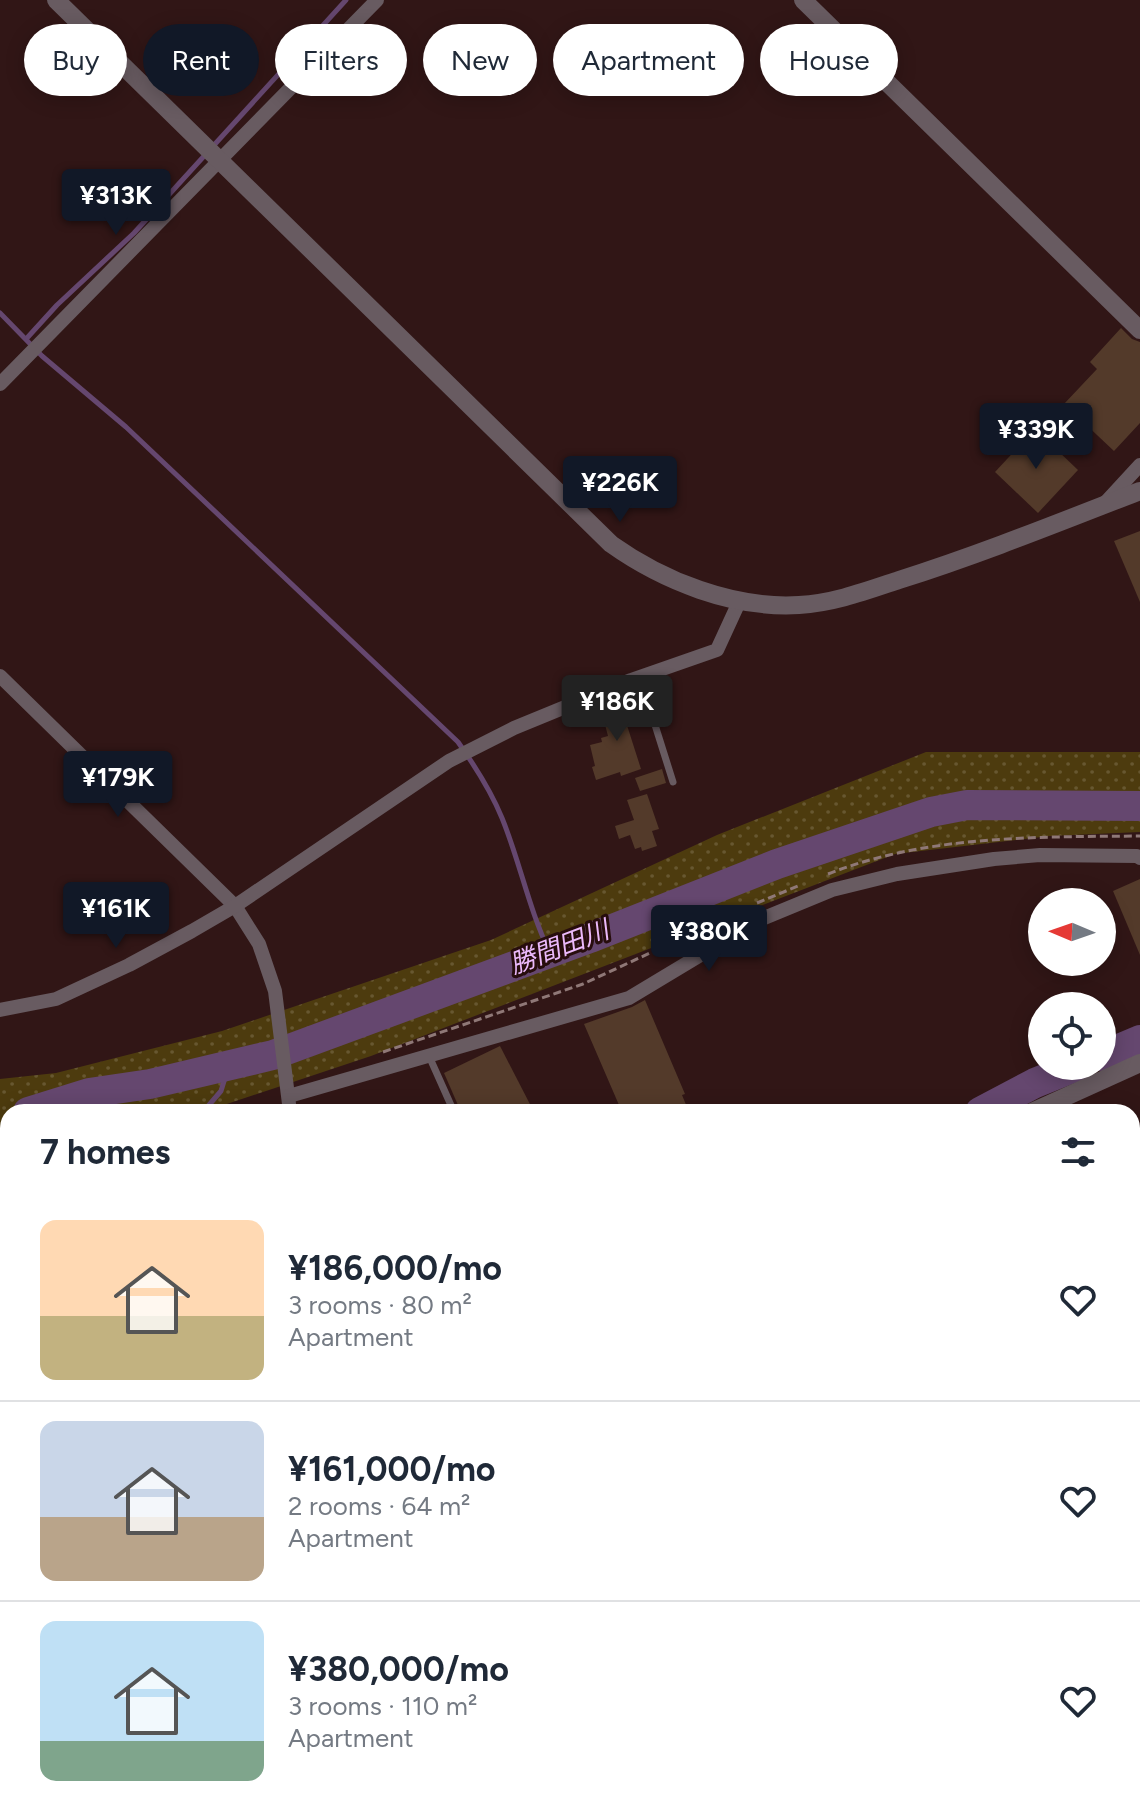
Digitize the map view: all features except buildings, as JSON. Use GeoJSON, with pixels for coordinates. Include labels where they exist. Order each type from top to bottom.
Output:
{"type":"FeatureCollection","features":[{"type":"Feature","properties":{"kind":"street"},"geometry":{"type":"LineString","coordinates":[[56,0],[611,544],[641,565],[687,586],[740,600],[795,605],[830,602],[934,569],[1140,491]]}},
{"type":"Feature","properties":{"kind":"street"},"geometry":{"type":"LineString","coordinates":[[0,384],[377,0]]}},
{"type":"Feature","properties":{"kind":"street"},"geometry":{"type":"LineString","coordinates":[[803,0],[1140,330]]}},
{"type":"Feature","properties":{"kind":"street"},"geometry":{"type":"LineString","coordinates":[[1102,505],[1140,465]]}},
{"type":"Feature","properties":{"kind":"street"},"geometry":{"type":"LineString","coordinates":[[0,1010],[56,999],[129,965],[235,906],[449,761],[514,728],[717,650],[740,600]]}},
{"type":"Feature","properties":{"kind":"street"},"geometry":{"type":"LineString","coordinates":[[0,676],[235,906],[259,944],[277,1003],[290,1104]]}},
{"type":"Feature","properties":{"kind":"street"},"geometry":{"type":"LineString","coordinates":[[289,1096],[629,998],[757,921],[832,890],[897,874],[994,859],[1040,855],[1140,858]]}},
{"type":"Feature","properties":{"kind":"street"},"geometry":{"type":"LineString","coordinates":[[1050,1104],[1140,1063]]}},
{"type":"Feature","properties":{"kind":"lane"},"geometry":{"type":"LineString","coordinates":[[644,676],[650,709],[673,782]]}},
{"type":"Feature","properties":{"kind":"lane"},"geometry":{"type":"LineString","coordinates":[[429,1056],[450,1104]]}},
{"type":"Feature","properties":{"kind":"green space"},"geometry":{"type":"Polygon","coordinates":[[[926,752],[1140,752],[1140,832],[1050,836],[895,854],[371,1056],[227,1104],[0,1104],[0,1079],[56,1073],[222,1031],[491,940],[717,835],[926,752]]]}},
{"type":"Feature","properties":{"kind":"waterway"},"geometry":{"type":"LineString","coordinates":[[27,338],[57,305],[134,233],[346,0]]}},
{"type":"Feature","properties":{"kind":"waterway"},"geometry":{"type":"LineString","coordinates":[[0,313],[42,356],[126,427],[458,742],[498,808],[550,953]]}},
{"type":"Feature","properties":{"kind":"waterway","name":"勝間田川"},"geometry":{"type":"LineString","coordinates":[[54,1104],[89,1093],[150,1084],[273,1055],[590,938],[777,864],[931,812],[967,805],[1140,806]]}},
{"type":"Feature","properties":{"kind":"waterway"},"geometry":{"type":"LineString","coordinates":[[1116,1050],[1140,1040]]}},
{"type":"Feature","properties":{"kind":"waterway"},"geometry":{"type":"LineString","coordinates":[[210,1104],[221,1091],[229,1065]]}},
{"type":"Feature","properties":{"kind":"waterway"},"geometry":{"type":"LineString","coordinates":[[995,1104],[1042,1080]]}}]}
